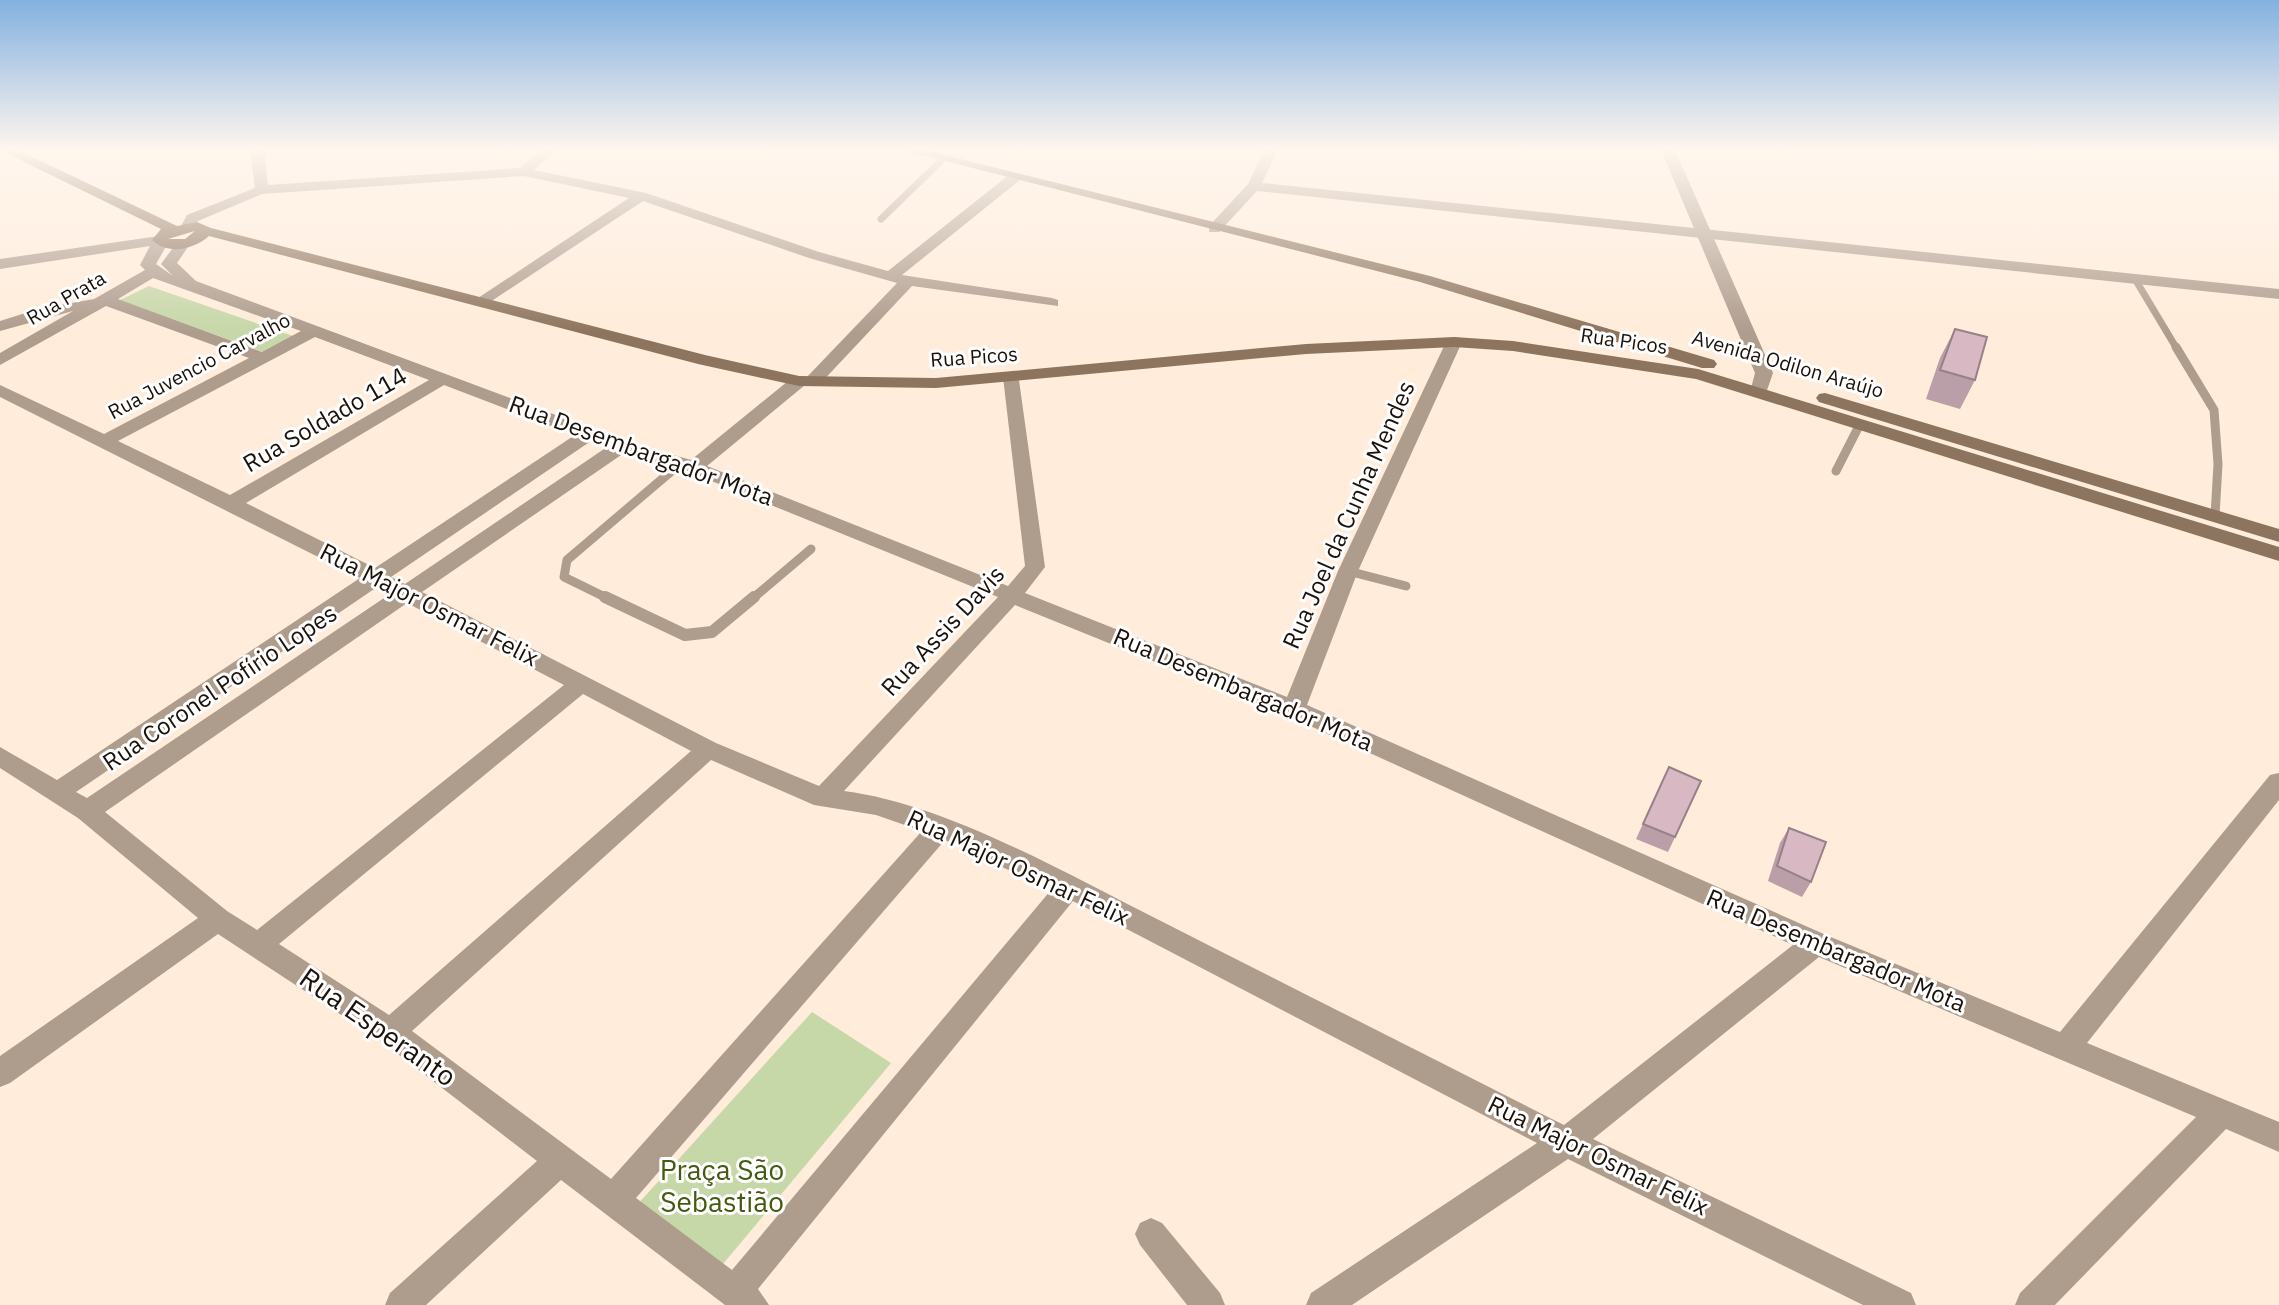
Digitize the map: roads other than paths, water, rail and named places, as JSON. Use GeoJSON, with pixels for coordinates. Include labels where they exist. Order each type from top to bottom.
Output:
{"type":"FeatureCollection","features":[{"type":"Feature","properties":{"kind":"main road","name":"Rua Picos"},"geometry":{"type":"LineString","coordinates":[[143,211],[181,228],[203,228],[690,356],[806,382],[898,384],[1012,377],[1306,349],[1454,342],[1513,346],[1760,386]]}},
{"type":"Feature","properties":{"kind":"main road","name":"Avenida Odilon Araújo"},"geometry":{"type":"LineString","coordinates":[[1145,211],[1425,279],[1760,386],[1860,424],[2279,554]]}},
{"type":"Feature","properties":{"kind":"main road"},"geometry":{"type":"LineString","coordinates":[[160,242],[181,228]]}},
{"type":"Feature","properties":{"kind":"main road"},"geometry":{"type":"LineString","coordinates":[[160,242],[183,244],[199,238],[206,231]]}},
{"type":"Feature","properties":{"kind":"main road","name":"Avenida Odilon Araújo"},"geometry":{"type":"LineString","coordinates":[[1760,386],[1972,441],[2279,536]]}},
{"type":"Feature","properties":{"kind":"street"},"geometry":{"type":"LineString","coordinates":[[181,228],[206,211]]}},
{"type":"Feature","properties":{"kind":"street"},"geometry":{"type":"LineString","coordinates":[[484,301],[619,211]]}},
{"type":"Feature","properties":{"kind":"street"},"geometry":{"type":"LineString","coordinates":[[685,211],[814,255],[908,281],[1052,303]]}},
{"type":"Feature","properties":{"kind":"street"},"geometry":{"type":"LineString","coordinates":[[891,276],[973,211]]}},
{"type":"Feature","properties":{"kind":"street"},"geometry":{"type":"LineString","coordinates":[[1214,229],[1231,211]]}},
{"type":"Feature","properties":{"kind":"street"},"geometry":{"type":"LineString","coordinates":[[1480,211],[2279,294]]}},
{"type":"Feature","properties":{"kind":"street"},"geometry":{"type":"LineString","coordinates":[[1696,211],[1764,373],[1760,386]]}},
{"type":"Feature","properties":{"kind":"street"},"geometry":{"type":"LineString","coordinates":[[0,264],[160,242]]}},
{"type":"Feature","properties":{"kind":"street"},"geometry":{"type":"LineString","coordinates":[[153,272],[148,265],[149,260],[160,242]]}},
{"type":"Feature","properties":{"kind":"street"},"geometry":{"type":"LineString","coordinates":[[183,244],[169,264],[190,284]]}},
{"type":"Feature","properties":{"kind":"street","name":"Rua Desembargador Mota"},"geometry":{"type":"LineString","coordinates":[[153,272],[621,446],[687,465],[1294,709],[1816,943],[2279,1137]]}},
{"type":"Feature","properties":{"kind":"street","name":"Rua Prata"},"geometry":{"type":"LineString","coordinates":[[0,360],[153,272]]}},
{"type":"Feature","properties":{"kind":"street"},"geometry":{"type":"LineString","coordinates":[[687,465],[806,382],[908,281]]}},
{"type":"Feature","properties":{"kind":"street"},"geometry":{"type":"LineString","coordinates":[[0,326],[38,314],[106,300],[263,358]]}},
{"type":"Feature","properties":{"kind":"street","name":"Rua Juvencio Carvalho"},"geometry":{"type":"LineString","coordinates":[[105,440],[314,331]]}},
{"type":"Feature","properties":{"kind":"street","name":"Rua Joel da Cunha Mendes"},"geometry":{"type":"LineString","coordinates":[[1294,709],[1348,571],[1454,342]]}},
{"type":"Feature","properties":{"kind":"street","name":"Rua Assis Davis"},"geometry":{"type":"LineString","coordinates":[[823,798],[1035,567],[1012,377]]}},
{"type":"Feature","properties":{"kind":"street","name":"Rua Soldado 114"},"geometry":{"type":"LineString","coordinates":[[231,503],[444,378]]}},
{"type":"Feature","properties":{"kind":"street","name":"Rua Major Osmar Felix"},"geometry":{"type":"LineString","coordinates":[[0,390],[231,503],[708,749],[823,798],[877,805],[941,827],[1069,887],[1566,1142],[1899,1305]]}},
{"type":"Feature","properties":{"kind":"street"},"geometry":{"type":"LineString","coordinates":[[57,792],[589,434]]}},
{"type":"Feature","properties":{"kind":"street","name":"Rua Coronel Pofírio Lopes"},"geometry":{"type":"LineString","coordinates":[[87,811],[621,446]]}},
{"type":"Feature","properties":{"kind":"street"},"geometry":{"type":"LineString","coordinates":[[259,944],[582,683]]}},
{"type":"Feature","properties":{"kind":"street"},"geometry":{"type":"LineString","coordinates":[[391,1032],[708,749]]}},
{"type":"Feature","properties":{"kind":"street","name":"Rua Esperanto"},"geometry":{"type":"LineString","coordinates":[[0,756],[87,811],[218,919],[391,1032],[743,1299]]}},
{"type":"Feature","properties":{"kind":"street"},"geometry":{"type":"LineString","coordinates":[[2064,1049],[2279,782]]}},
{"type":"Feature","properties":{"kind":"street"},"geometry":{"type":"LineString","coordinates":[[613,1200],[941,827]]}},
{"type":"Feature","properties":{"kind":"street"},"geometry":{"type":"LineString","coordinates":[[743,1299],[1069,887]]}},
{"type":"Feature","properties":{"kind":"street"},"geometry":{"type":"LineString","coordinates":[[0,1073],[218,919]]}},
{"type":"Feature","properties":{"kind":"street"},"geometry":{"type":"LineString","coordinates":[[1323,1305],[1566,1142],[1816,943]]}},
{"type":"Feature","properties":{"kind":"street"},"geometry":{"type":"LineString","coordinates":[[2032,1305],[2220,1114]]}},
{"type":"Feature","properties":{"kind":"street"},"geometry":{"type":"LineString","coordinates":[[402,1305],[560,1160]]}},
{"type":"Feature","properties":{"kind":"street"},"geometry":{"type":"LineString","coordinates":[[1151,1234],[1208,1305]]}},
{"type":"Feature","properties":{"kind":"lane"},"geometry":{"type":"LineString","coordinates":[[881,219],[889,211]]}},
{"type":"Feature","properties":{"kind":"lane"},"geometry":{"type":"LineString","coordinates":[[2135,279],[2214,410],[2218,464],[2215,516]]}},
{"type":"Feature","properties":{"kind":"lane"},"geometry":{"type":"LineString","coordinates":[[1836,471],[1860,424]]}},
{"type":"Feature","properties":{"kind":"lane"},"geometry":{"type":"LineString","coordinates":[[687,465],[567,560],[564,577],[685,635],[712,632],[811,549]]}},
{"type":"Feature","properties":{"kind":"lane"},"geometry":{"type":"LineString","coordinates":[[1348,571],[1406,586]]}},
{"type":"Feature","properties":{"kind":"park label","name":"Praça São Sebastião"},"geometry":{"type":"Point","coordinates":[722,1186]}}]}
